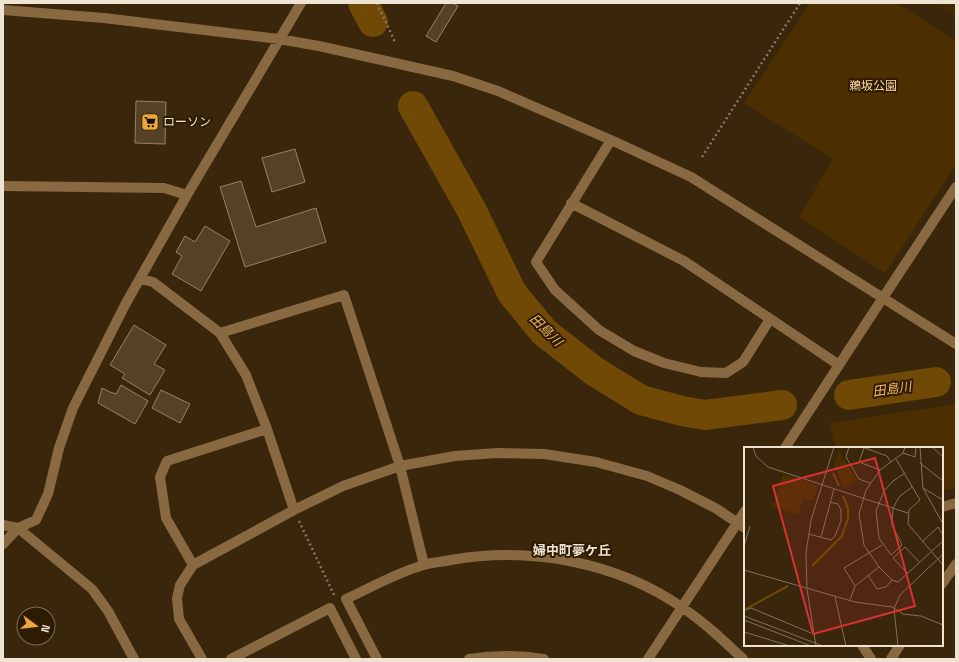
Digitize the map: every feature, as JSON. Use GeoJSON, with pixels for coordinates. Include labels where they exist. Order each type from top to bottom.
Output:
{"type":"FeatureCollection","features":[{"type":"Feature","properties":{"kind":"street"},"geometry":{"type":"LineString","coordinates":[[3,544],[18,528],[36,520],[48,494],[59,448],[73,408],[125,305],[187,195],[301,3]]}},
{"type":"Feature","properties":{"kind":"street"},"geometry":{"type":"LineString","coordinates":[[3,10],[104,18],[279,39],[453,76],[498,91],[692,177],[956,344]]}},
{"type":"Feature","properties":{"kind":"street"},"geometry":{"type":"LineString","coordinates":[[611,140],[536,262],[555,290],[599,330],[634,351],[664,363],[701,372],[726,373],[744,362],[770,319]]}},
{"type":"Feature","properties":{"kind":"street"},"geometry":{"type":"LineString","coordinates":[[3,186],[164,188],[187,195]]}},
{"type":"Feature","properties":{"kind":"street"},"geometry":{"type":"LineString","coordinates":[[786,447],[956,187]]}},
{"type":"Feature","properties":{"kind":"street"},"geometry":{"type":"LineString","coordinates":[[571,203],[684,261],[839,365]]}},
{"type":"Feature","properties":{"kind":"street"},"geometry":{"type":"LineString","coordinates":[[140,279],[153,282],[220,333],[246,375],[267,429],[294,510]]}},
{"type":"Feature","properties":{"kind":"street"},"geometry":{"type":"LineString","coordinates":[[220,333],[344,295],[400,466],[424,565]]}},
{"type":"Feature","properties":{"kind":"street"},"geometry":{"type":"LineString","coordinates":[[193,565],[166,518],[160,477],[167,461],[267,429]]}},
{"type":"Feature","properties":{"kind":"street"},"geometry":{"type":"LineString","coordinates":[[202,659],[179,619],[177,598],[180,585],[193,565],[294,510],[343,486],[400,466],[455,456],[497,453],[544,454],[596,462],[647,476],[680,490],[717,509],[741,525]]}},
{"type":"Feature","properties":{"kind":"street"},"geometry":{"type":"LineString","coordinates":[[943,507],[956,503]]}},
{"type":"Feature","properties":{"kind":"street"},"geometry":{"type":"LineString","coordinates":[[648,659],[682,607],[741,525],[744,514]]}},
{"type":"Feature","properties":{"kind":"street"},"geometry":{"type":"LineString","coordinates":[[3,525],[18,528],[92,588],[108,611],[134,659]]}},
{"type":"Feature","properties":{"kind":"street"},"geometry":{"type":"LineString","coordinates":[[377,659],[346,599],[424,565],[469,557],[516,554],[557,559],[594,567],[639,583],[682,607],[707,626],[743,659]]}},
{"type":"Feature","properties":{"kind":"street"},"geometry":{"type":"LineString","coordinates":[[943,583],[956,564]]}},
{"type":"Feature","properties":{"kind":"street"},"geometry":{"type":"LineString","coordinates":[[231,659],[330,608],[356,659]]}},
{"type":"Feature","properties":{"kind":"street"},"geometry":{"type":"LineString","coordinates":[[863,646],[871,659]]}},
{"type":"Feature","properties":{"kind":"street"},"geometry":{"type":"LineString","coordinates":[[891,659],[899,646]]}},
{"type":"Feature","properties":{"kind":"street"},"geometry":{"type":"LineString","coordinates":[[469,659],[489,655],[526,656],[544,659]]}},
{"type":"Feature","properties":{"kind":"path"},"geometry":{"type":"LineString","coordinates":[[377,3],[395,42]]}},
{"type":"Feature","properties":{"kind":"path"},"geometry":{"type":"LineString","coordinates":[[702,157],[800,3]]}},
{"type":"Feature","properties":{"kind":"path"},"geometry":{"type":"LineString","coordinates":[[294,510],[336,598]]}},
{"type":"Feature","properties":{"kind":"shaded area"},"geometry":{"type":"Polygon","coordinates":[[[932,3],[956,3],[956,18],[932,3]]]}},
{"type":"Feature","properties":{"kind":"green space","name":"鵜坂公園"},"geometry":{"type":"Polygon","coordinates":[[[810,3],[897,3],[956,41],[956,165],[885,273],[799,217],[833,159],[744,103],[810,3]]]}},
{"type":"Feature","properties":{"kind":"green space"},"geometry":{"type":"Polygon","coordinates":[[[956,404],[956,487],[943,491],[943,447],[836,447],[829,423],[956,404]]]}},
{"type":"Feature","properties":{"kind":"building"},"geometry":{"type":"Polygon","coordinates":[[[446,3],[453,3],[458,6],[436,42],[426,36],[446,3]]]}},
{"type":"Feature","properties":{"kind":"building","name":"ローソン"},"geometry":{"type":"Polygon","coordinates":[[[136,101],[166,102],[165,144],[135,143],[136,101]]]}},
{"type":"Feature","properties":{"kind":"building"},"geometry":{"type":"Polygon","coordinates":[[[295,149],[305,182],[272,192],[262,158],[295,149]]]}},
{"type":"Feature","properties":{"kind":"building"},"geometry":{"type":"Polygon","coordinates":[[[241,181],[256,227],[316,208],[326,242],[245,267],[220,187],[241,181]]]}},
{"type":"Feature","properties":{"kind":"building"},"geometry":{"type":"Polygon","coordinates":[[[205,226],[230,241],[201,291],[172,274],[182,256],[176,252],[185,236],[195,242],[205,226]]]}},
{"type":"Feature","properties":{"kind":"building"},"geometry":{"type":"Polygon","coordinates":[[[134,325],[166,345],[154,364],[165,370],[150,395],[122,378],[125,374],[110,365],[134,325]]]}},
{"type":"Feature","properties":{"kind":"building"},"geometry":{"type":"Polygon","coordinates":[[[121,385],[148,401],[135,424],[98,403],[102,388],[116,394],[121,385]]]}},
{"type":"Feature","properties":{"kind":"building"},"geometry":{"type":"Polygon","coordinates":[[[161,390],[190,404],[180,423],[152,408],[161,390]]]}},
{"type":"Feature","properties":{"kind":"waterway","name":"田島川"},"geometry":{"type":"LineString","coordinates":[[363,3],[373,22]]}},
{"type":"Feature","properties":{"kind":"waterway","name":"田島川"},"geometry":{"type":"LineString","coordinates":[[413,106],[471,209],[512,293],[544,332],[594,371],[641,400],[682,411],[705,415],[782,405]]}},
{"type":"Feature","properties":{"kind":"waterway","name":"田島川"},"geometry":{"type":"LineString","coordinates":[[849,395],[936,382]]}},
{"type":"Feature","properties":{"kind":"place","name":"ローソン"},"geometry":{"type":"Point","coordinates":[150,122]}},
{"type":"Feature","properties":{"kind":"district","name":"婦中町夢ケ丘"},"geometry":{"type":"Point","coordinates":[572,550]}}]}
